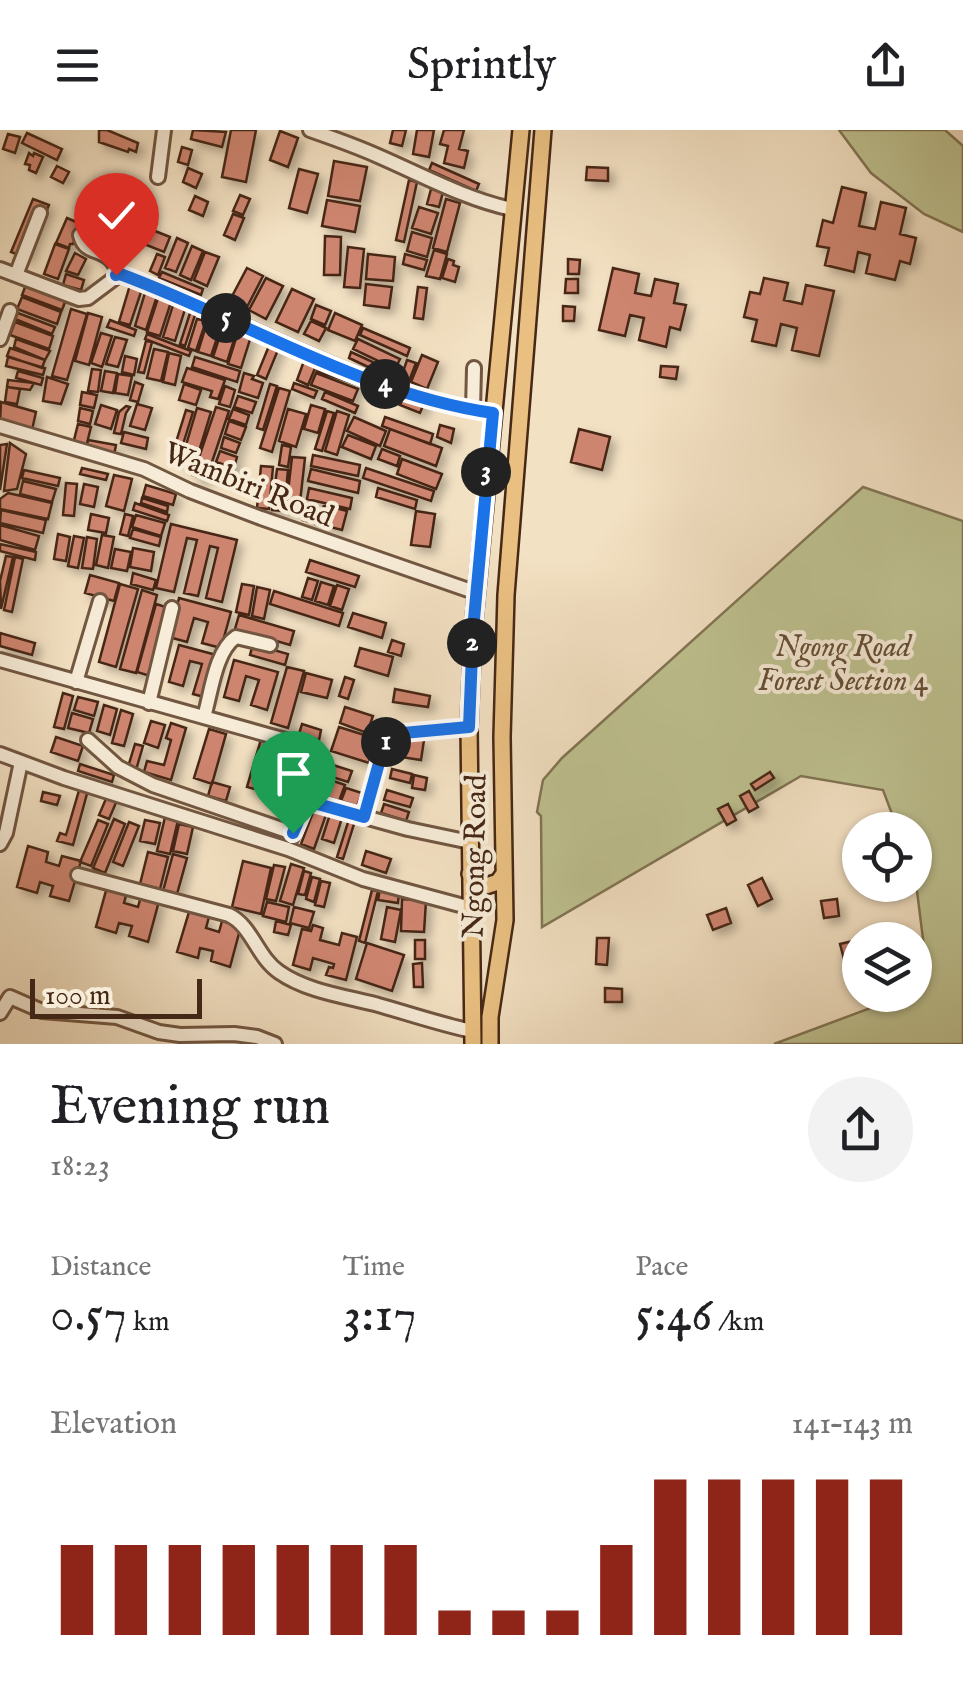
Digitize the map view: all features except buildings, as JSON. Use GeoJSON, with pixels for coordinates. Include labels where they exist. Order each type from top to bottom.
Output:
{"type":"FeatureCollection","features":[{"type":"Feature","properties":{"kind":"main road","name":"Ngong Road"},"geometry":{"type":"LineString","coordinates":[[472,1038],[469,727],[473,630],[520,130]]}},
{"type":"Feature","properties":{"kind":"main road","name":"Ngong Road"},"geometry":{"type":"LineString","coordinates":[[490,1044],[490,1017],[505,920],[502,737],[506,595],[543,130]]}},
{"type":"Feature","properties":{"kind":"main road"},"geometry":{"type":"LineString","coordinates":[[478,593],[506,595]]}},
{"type":"Feature","properties":{"kind":"main road"},"geometry":{"type":"LineString","coordinates":[[470,874],[486,886],[504,875]]}},
{"type":"Feature","properties":{"kind":"street"},"geometry":{"type":"LineString","coordinates":[[158,177],[164,130]]}},
{"type":"Feature","properties":{"kind":"street"},"geometry":{"type":"LineString","coordinates":[[310,130],[376,154],[462,193],[512,209]]}},
{"type":"Feature","properties":{"kind":"street"},"geometry":{"type":"LineString","coordinates":[[16,275],[40,213]]}},
{"type":"Feature","properties":{"kind":"street"},"geometry":{"type":"LineString","coordinates":[[80,234],[84,246],[109,258],[120,274],[368,378],[431,400],[493,413]]}},
{"type":"Feature","properties":{"kind":"street"},"geometry":{"type":"LineString","coordinates":[[0,269],[79,299],[88,298],[120,274]]}},
{"type":"Feature","properties":{"kind":"street"},"geometry":{"type":"LineString","coordinates":[[0,339],[10,311]]}},
{"type":"Feature","properties":{"kind":"street"},"geometry":{"type":"LineString","coordinates":[[473,410],[474,368]]}},
{"type":"Feature","properties":{"kind":"street","name":"Wambiri Road"},"geometry":{"type":"LineString","coordinates":[[0,426],[144,469],[262,518],[478,593]]}},
{"type":"Feature","properties":{"kind":"street"},"geometry":{"type":"LineString","coordinates":[[76,682],[100,600]]}},
{"type":"Feature","properties":{"kind":"street"},"geometry":{"type":"LineString","coordinates":[[150,703],[172,608]]}},
{"type":"Feature","properties":{"kind":"street"},"geometry":{"type":"LineString","coordinates":[[204,717],[221,654],[229,642],[236,637],[270,646]]}},
{"type":"Feature","properties":{"kind":"street"},"geometry":{"type":"LineString","coordinates":[[0,660],[307,746],[315,753],[315,767],[307,801],[288,849]]}},
{"type":"Feature","properties":{"kind":"street"},"geometry":{"type":"LineString","coordinates":[[364,817],[384,745],[392,734],[469,727]]}},
{"type":"Feature","properties":{"kind":"street"},"geometry":{"type":"LineString","coordinates":[[88,740],[118,766],[154,785],[293,833]]}},
{"type":"Feature","properties":{"kind":"street"},"geometry":{"type":"LineString","coordinates":[[0,754],[288,849],[363,879],[470,908]]}},
{"type":"Feature","properties":{"kind":"street"},"geometry":{"type":"LineString","coordinates":[[0,844],[22,762]]}},
{"type":"Feature","properties":{"kind":"street"},"geometry":{"type":"LineString","coordinates":[[307,801],[470,842]]}},
{"type":"Feature","properties":{"kind":"street"},"geometry":{"type":"LineString","coordinates":[[78,875],[229,915],[241,920],[263,957],[293,980],[433,1022],[472,1038]]}},
{"type":"Feature","properties":{"kind":"street"},"geometry":{"type":"LineString","coordinates":[[0,1013],[5,994],[42,1011],[117,1017],[159,1032],[234,1034],[275,1044]]}},
{"type":"Feature","properties":{"kind":"green space"},"geometry":{"type":"Polygon","coordinates":[[[839,130],[945,130],[963,146],[963,232],[924,214],[871,173],[839,130]]]}},
{"type":"Feature","properties":{"kind":"green space","name":"Ngong Road Forest Section 4"},"geometry":{"type":"Polygon","coordinates":[[[863,487],[963,521],[963,1044],[774,1044],[860,1012],[932,1012],[932,922],[921,922],[918,902],[932,902],[932,812],[891,812],[883,790],[801,776],[542,927],[541,816],[537,812],[543,780],[562,758],[863,487]]]}},
{"type":"Feature","properties":{"kind":"route"},"geometry":{"type":"LineString","coordinates":[[116,275],[159,288],[368,378],[431,400],[493,413],[473,630],[469,727],[392,734],[384,745],[364,817],[307,801],[293,833]]}}]}
